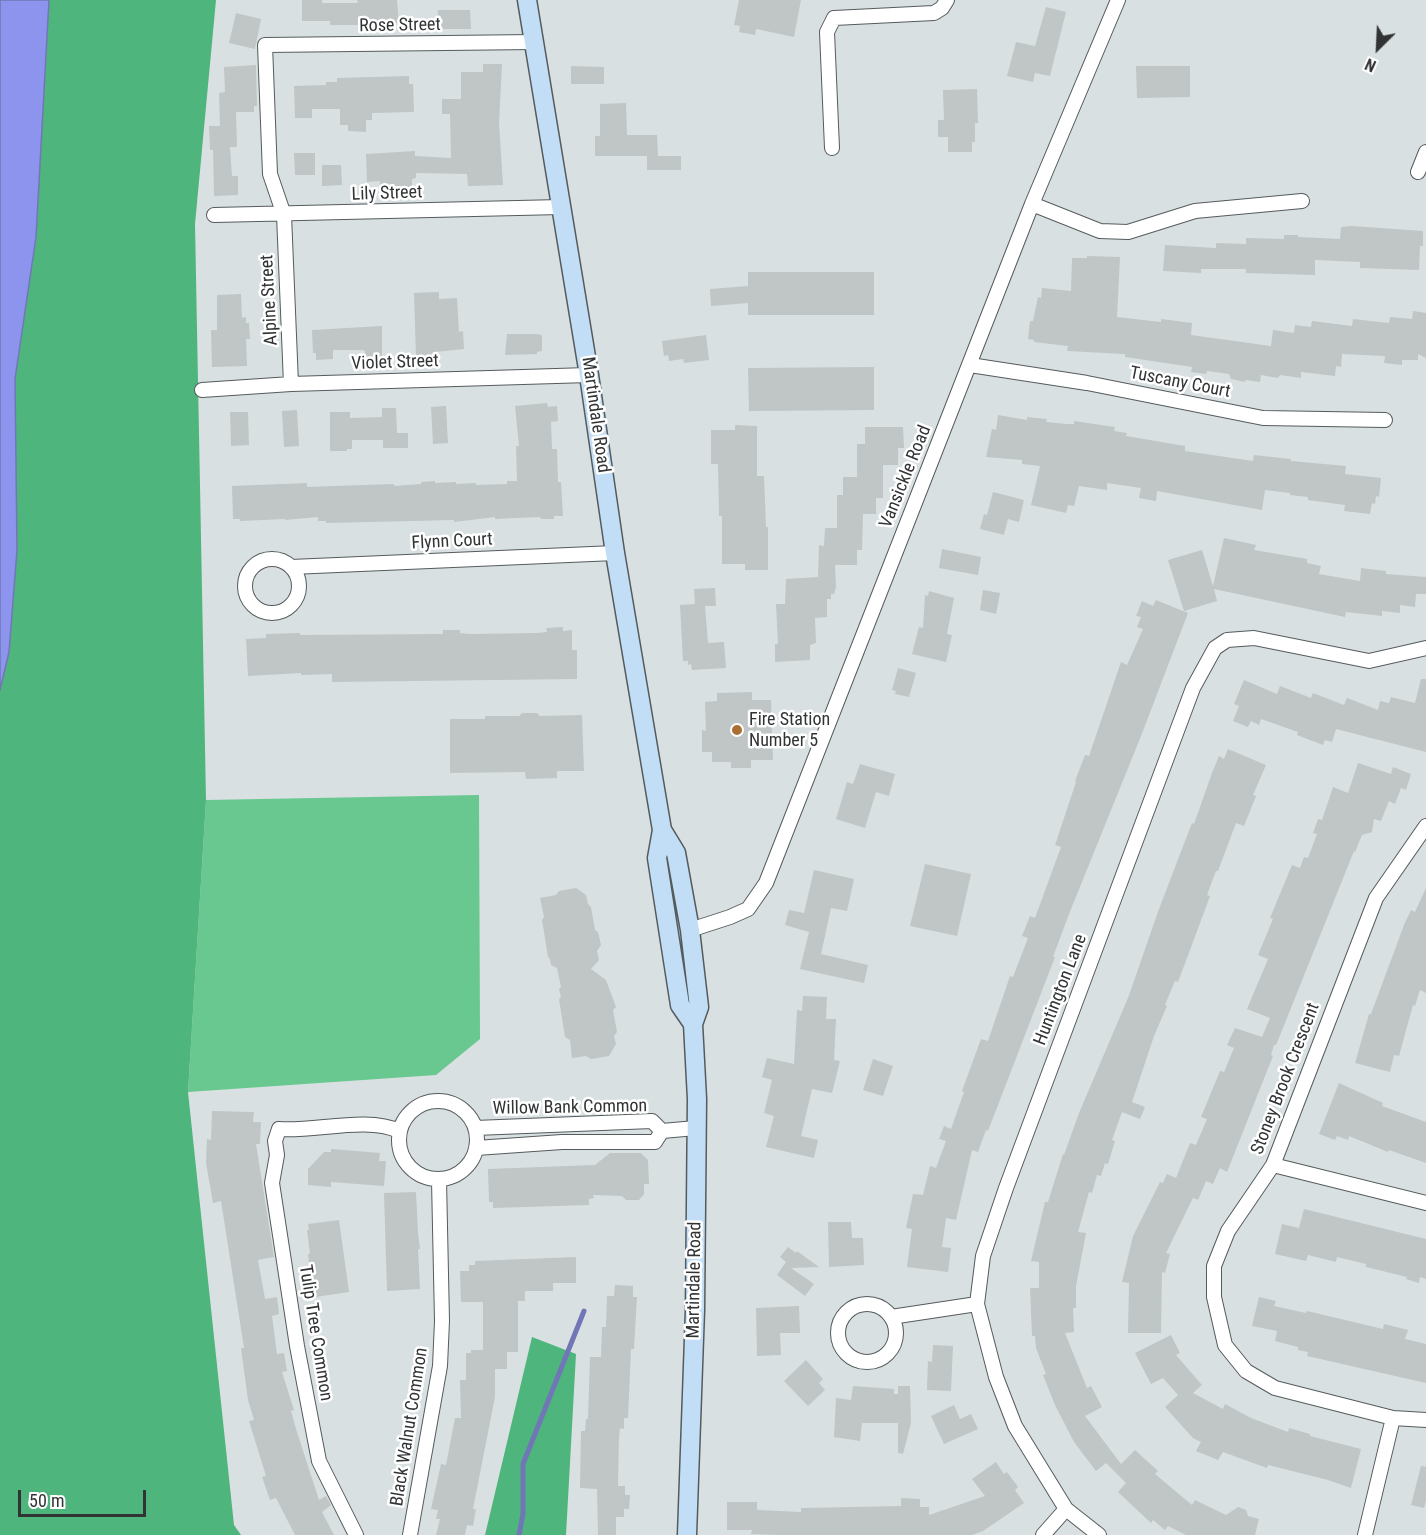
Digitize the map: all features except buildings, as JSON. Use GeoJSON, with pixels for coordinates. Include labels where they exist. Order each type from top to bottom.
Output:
{"type":"FeatureCollection","features":[{"type":"Feature","properties":{"kind":"main road","name":"Martindale Road"},"geometry":{"type":"LineString","coordinates":[[527,0],[589,375],[615,553],[662,830],[657,858],[680,1005],[693,1024]]}},
{"type":"Feature","properties":{"kind":"main road","name":"Martindale Road"},"geometry":{"type":"LineString","coordinates":[[662,830],[676,853],[690,930],[699,1006],[693,1024],[697,1099],[694,1342],[687,1535]]}},
{"type":"Feature","properties":{"kind":"street"},"geometry":{"type":"LineString","coordinates":[[832,148],[827,32],[834,18],[934,13],[942,8],[947,0]]}},
{"type":"Feature","properties":{"kind":"street","name":"Vansickle Road"},"geometry":{"type":"LineString","coordinates":[[690,930],[748,909],[766,883],[1032,204],[1118,0]]}},
{"type":"Feature","properties":{"kind":"street","name":"Rose Street"},"geometry":{"type":"LineString","coordinates":[[265,45],[535,42]]}},
{"type":"Feature","properties":{"kind":"street","name":"Alpine Street"},"geometry":{"type":"LineString","coordinates":[[265,45],[270,174],[284,215],[291,384]]}},
{"type":"Feature","properties":{"kind":"street"},"geometry":{"type":"LineString","coordinates":[[1418,172],[1426,152]]}},
{"type":"Feature","properties":{"kind":"street"},"geometry":{"type":"LineString","coordinates":[[1032,204],[1100,231],[1128,232],[1195,211],[1302,201]]}},
{"type":"Feature","properties":{"kind":"street","name":"Lily Street"},"geometry":{"type":"LineString","coordinates":[[213,215],[561,207]]}},
{"type":"Feature","properties":{"kind":"street","name":"Tuscany Court"},"geometry":{"type":"LineString","coordinates":[[970,365],[1087,383],[1263,418],[1385,420]]}},
{"type":"Feature","properties":{"kind":"street","name":"Violet Street"},"geometry":{"type":"LineString","coordinates":[[202,390],[291,384],[589,375]]}},
{"type":"Feature","properties":{"kind":"street","name":"Flynn Court"},"geometry":{"type":"LineString","coordinates":[[291,567],[615,553]]}},
{"type":"Feature","properties":{"kind":"street","name":"Huntington Lane"},"geometry":{"type":"LineString","coordinates":[[1099,1535],[1066,1509],[1015,1426],[996,1377],[977,1304],[983,1256],[1006,1188],[1193,688],[1215,648],[1227,640],[1254,638],[1369,661],[1426,648]]}},
{"type":"Feature","properties":{"kind":"street","name":"Stoney Brook Crescent"},"geometry":{"type":"LineString","coordinates":[[1426,826],[1376,898],[1273,1165],[1228,1231],[1214,1266],[1214,1297],[1225,1345],[1246,1371],[1275,1388],[1393,1418],[1426,1420]]}},
{"type":"Feature","properties":{"kind":"street"},"geometry":{"type":"LineString","coordinates":[[437,1101],[450,1103],[469,1117],[475,1128],[476,1148],[472,1159],[465,1168],[449,1178],[440,1180],[416,1173],[401,1155],[399,1131],[404,1119],[424,1104],[437,1101]]}},
{"type":"Feature","properties":{"kind":"street","name":"Willow Bank Common"},"geometry":{"type":"LineString","coordinates":[[475,1128],[652,1121],[662,1131]]}},
{"type":"Feature","properties":{"kind":"street","name":"Tulip Tree Common"},"geometry":{"type":"LineString","coordinates":[[356,1535],[319,1461],[297,1346],[272,1183],[277,1155],[275,1141],[279,1129],[364,1125],[399,1131]]}},
{"type":"Feature","properties":{"kind":"street","name":"Willow Bank Common"},"geometry":{"type":"LineString","coordinates":[[662,1131],[696,1128]]}},
{"type":"Feature","properties":{"kind":"street","name":"Willow Bank Common"},"geometry":{"type":"LineString","coordinates":[[476,1148],[562,1142],[655,1142],[662,1131]]}},
{"type":"Feature","properties":{"kind":"street"},"geometry":{"type":"LineString","coordinates":[[1273,1165],[1426,1203]]}},
{"type":"Feature","properties":{"kind":"street","name":"Black Walnut Common"},"geometry":{"type":"LineString","coordinates":[[410,1535],[440,1366],[442,1321],[440,1180]]}},
{"type":"Feature","properties":{"kind":"street"},"geometry":{"type":"LineString","coordinates":[[891,1317],[977,1304]]}},
{"type":"Feature","properties":{"kind":"street"},"geometry":{"type":"LineString","coordinates":[[857,1305],[876,1305],[891,1317],[895,1326],[894,1345],[880,1360],[870,1363],[860,1362],[851,1359],[843,1352],[837,1335],[842,1317],[849,1310],[857,1305]]}},
{"type":"Feature","properties":{"kind":"street"},"geometry":{"type":"LineString","coordinates":[[1365,1535],[1393,1418]]}},
{"type":"Feature","properties":{"kind":"street"},"geometry":{"type":"LineString","coordinates":[[1043,1535],[1066,1509]]}},
{"type":"Feature","properties":{"kind":"green space"},"geometry":{"type":"Polygon","coordinates":[[[49,0],[216,0],[195,224],[206,800],[188,1092],[234,1525],[241,1535],[0,1535],[0,690],[9,652],[17,550],[15,379],[36,237],[49,0]]]}},
{"type":"Feature","properties":{"kind":"green space"},"geometry":{"type":"Polygon","coordinates":[[[479,795],[480,1039],[436,1075],[188,1092],[206,800],[479,795]]]}},
{"type":"Feature","properties":{"kind":"green space"},"geometry":{"type":"Polygon","coordinates":[[[532,1337],[576,1354],[566,1535],[485,1535],[532,1337]]]}},
{"type":"Feature","properties":{"kind":"water"},"geometry":{"type":"Polygon","coordinates":[[[0,0],[49,0],[36,237],[15,379],[17,550],[9,652],[0,690],[0,0]]]}},
{"type":"Feature","properties":{"kind":"waterway"},"geometry":{"type":"LineString","coordinates":[[519,1535],[523,1514],[523,1464],[584,1311]]}},
{"type":"Feature","properties":{"kind":"place","name":"Fire Station Number 5"},"geometry":{"type":"Point","coordinates":[737,730]}}]}
